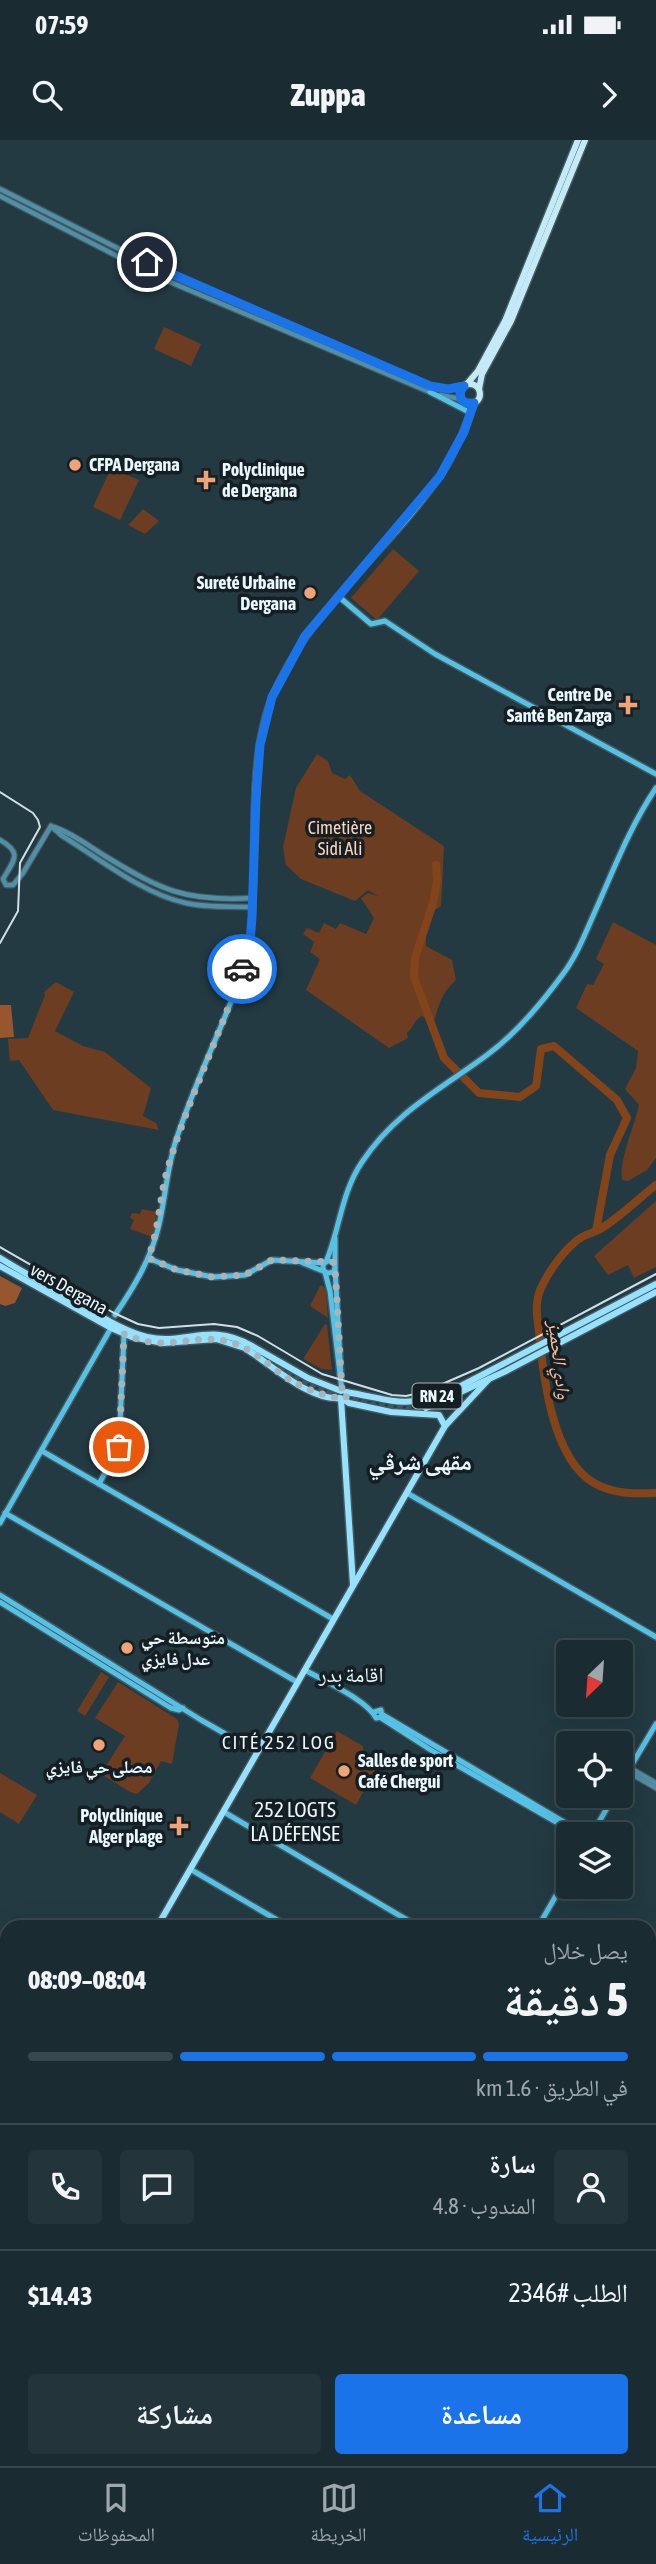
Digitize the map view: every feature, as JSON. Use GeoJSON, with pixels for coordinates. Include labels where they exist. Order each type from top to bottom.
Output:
{"type":"FeatureCollection","features":[{"type":"Feature","properties":{"kind":"highway"},"geometry":{"type":"LineString","coordinates":[[578,140],[505,321],[489,353],[460,392],[462,400],[474,403],[480,398],[482,374],[511,321],[585,140]]}},
{"type":"Feature","properties":{"kind":"highway"},"geometry":{"type":"LineString","coordinates":[[466,385],[474,384],[479,389]]}},
{"type":"Feature","properties":{"kind":"main road"},"geometry":{"type":"LineString","coordinates":[[430,393],[467,411]]}},
{"type":"Feature","properties":{"kind":"main road"},"geometry":{"type":"LineString","coordinates":[[462,400],[467,411],[467,421]]}},
{"type":"Feature","properties":{"kind":"main road"},"geometry":{"type":"LineString","coordinates":[[115,1315],[132,1290],[148,1258],[159,1224],[167,1168],[229,1009],[250,942],[257,782],[266,716],[272,697],[296,650],[338,596],[433,487],[449,462],[474,403]]}},
{"type":"Feature","properties":{"kind":"main road"},"geometry":{"type":"LineString","coordinates":[[338,596],[371,624],[385,621],[435,654],[656,774]]}},
{"type":"Feature","properties":{"kind":"main road"},"geometry":{"type":"LineString","coordinates":[[353,1586],[339,1357],[331,1291],[324,1272],[345,1195],[360,1164],[375,1143],[412,1106],[512,1036],[566,971],[631,830],[656,788]]}},
{"type":"Feature","properties":{"kind":"main road"},"geometry":{"type":"LineString","coordinates":[[334,1231],[337,1339]]}},
{"type":"Feature","properties":{"kind":"main road"},"geometry":{"type":"LineString","coordinates":[[0,1258],[24,1276],[120,1327],[149,1337],[171,1338],[205,1333],[239,1342],[300,1386],[340,1396]]}},
{"type":"Feature","properties":{"kind":"main road"},"geometry":{"type":"LineString","coordinates":[[148,1258],[177,1270],[213,1277],[245,1275],[272,1260],[331,1261],[335,1267]]}},
{"type":"Feature","properties":{"kind":"main road"},"geometry":{"type":"LineString","coordinates":[[297,1261],[324,1272],[332,1273],[335,1267]]}},
{"type":"Feature","properties":{"kind":"main road","name":"vers Dergana"},"geometry":{"type":"LineString","coordinates":[[0,1266],[24,1276],[124,1334],[155,1343],[205,1338],[239,1342],[250,1348]]}},
{"type":"Feature","properties":{"kind":"main road","name":"RN 24"},"geometry":{"type":"LineString","coordinates":[[556,1340],[656,1284]]}},
{"type":"Feature","properties":{"kind":"main road","name":"RN 24"},"geometry":{"type":"LineString","coordinates":[[415,1413],[443,1404],[523,1357],[656,1292]]}},
{"type":"Feature","properties":{"kind":"main road"},"geometry":{"type":"LineString","coordinates":[[97,1315],[115,1315]]}},
{"type":"Feature","properties":{"kind":"main road"},"geometry":{"type":"LineString","coordinates":[[115,1315],[120,1327]]}},
{"type":"Feature","properties":{"kind":"main road"},"geometry":{"type":"LineString","coordinates":[[0,1523],[111,1328]]}},
{"type":"Feature","properties":{"kind":"main road"},"geometry":{"type":"LineString","coordinates":[[99,1485],[119,1447],[124,1334]]}},
{"type":"Feature","properties":{"kind":"main road"},"geometry":{"type":"LineString","coordinates":[[424,1407],[487,1376]]}},
{"type":"Feature","properties":{"kind":"main road","name":"RN 24"},"geometry":{"type":"LineString","coordinates":[[340,1396],[362,1395],[387,1401],[418,1402],[487,1376]]}},
{"type":"Feature","properties":{"kind":"main road","name":"RN 24"},"geometry":{"type":"LineString","coordinates":[[161,1920],[444,1426],[487,1376]]}},
{"type":"Feature","properties":{"kind":"main road"},"geometry":{"type":"LineString","coordinates":[[358,1404],[357,1398],[362,1395]]}},
{"type":"Feature","properties":{"kind":"main road"},"geometry":{"type":"LineString","coordinates":[[340,1396],[343,1410]]}},
{"type":"Feature","properties":{"kind":"main road","name":"RN 24"},"geometry":{"type":"LineString","coordinates":[[340,1396],[358,1404],[391,1412],[439,1415],[444,1426]]}},
{"type":"Feature","properties":{"kind":"main road"},"geometry":{"type":"LineString","coordinates":[[42,1451],[333,1619]]}},
{"type":"Feature","properties":{"kind":"main road"},"geometry":{"type":"LineString","coordinates":[[407,1493],[656,1637]]}},
{"type":"Feature","properties":{"kind":"main road"},"geometry":{"type":"LineString","coordinates":[[5,1513],[297,1682]]}},
{"type":"Feature","properties":{"kind":"main road"},"geometry":{"type":"LineString","coordinates":[[353,1555],[358,1577]]}},
{"type":"Feature","properties":{"kind":"main road"},"geometry":{"type":"LineString","coordinates":[[356,1564],[362,1567],[367,1563]]}},
{"type":"Feature","properties":{"kind":"main road"},"geometry":{"type":"LineString","coordinates":[[0,1595],[257,1752]]}},
{"type":"Feature","properties":{"kind":"main road"},"geometry":{"type":"LineString","coordinates":[[0,1602],[171,1708],[183,1708]]}},
{"type":"Feature","properties":{"kind":"main road"},"geometry":{"type":"LineString","coordinates":[[306,1668],[375,1711],[376,1718],[382,1717],[563,1822]]}},
{"type":"Feature","properties":{"kind":"main road"},"geometry":{"type":"LineString","coordinates":[[382,1717],[424,1746],[556,1822]]}},
{"type":"Feature","properties":{"kind":"main road"},"geometry":{"type":"LineString","coordinates":[[633,1763],[656,1724]]}},
{"type":"Feature","properties":{"kind":"main road"},"geometry":{"type":"LineString","coordinates":[[224,1812],[407,1920]]}},
{"type":"Feature","properties":{"kind":"main road"},"geometry":{"type":"LineString","coordinates":[[190,1869],[277,1920]]}},
{"type":"Feature","properties":{"kind":"main road"},"geometry":{"type":"LineString","coordinates":[[542,1920],[556,1896]]}},
{"type":"Feature","properties":{"kind":"street"},"geometry":{"type":"LineString","coordinates":[[0,189],[74,228],[172,274],[430,386],[448,389],[466,385]]}},
{"type":"Feature","properties":{"kind":"street"},"geometry":{"type":"LineString","coordinates":[[0,196],[159,278],[430,393],[462,400]]}},
{"type":"Feature","properties":{"kind":"street"},"geometry":{"type":"LineString","coordinates":[[150,274],[150,268],[154,264]]}},
{"type":"Feature","properties":{"kind":"street"},"geometry":{"type":"LineString","coordinates":[[159,278],[163,268]]}},
{"type":"Feature","properties":{"kind":"street"},"geometry":{"type":"LineString","coordinates":[[0,839],[11,846],[15,853],[3,879],[6,885],[13,885],[23,873],[51,826],[171,899],[194,905],[252,907]]}},
{"type":"Feature","properties":{"kind":"street"},"geometry":{"type":"LineString","coordinates":[[125,871],[174,893],[218,898],[252,898]]}},
{"type":"Feature","properties":{"kind":"street"},"geometry":{"type":"LineString","coordinates":[[218,898],[218,906]]}},
{"type":"Feature","properties":{"kind":"street"},"geometry":{"type":"LineString","coordinates":[[633,1772],[656,1786]]}},
{"type":"Feature","properties":{"kind":"green space"},"geometry":{"type":"Polygon","coordinates":[[[164,327],[201,344],[191,366],[154,349],[164,327]]]}},
{"type":"Feature","properties":{"kind":"green space"},"geometry":{"type":"Polygon","coordinates":[[[111,468],[139,480],[120,520],[93,507],[111,468]]]}},
{"type":"Feature","properties":{"kind":"green space"},"geometry":{"type":"Polygon","coordinates":[[[143,509],[159,521],[145,534],[128,525],[143,509]]]}},
{"type":"Feature","properties":{"kind":"green space"},"geometry":{"type":"Polygon","coordinates":[[[393,549],[419,571],[377,620],[351,598],[393,549]]]}},
{"type":"Feature","properties":{"kind":"green space","name":"Cimetière Sidi Ali"},"geometry":{"type":"Polygon","coordinates":[[[317,754],[328,761],[332,773],[345,779],[350,775],[360,791],[444,846],[441,906],[428,918],[426,946],[452,960],[456,980],[444,995],[433,1024],[422,1016],[407,1033],[408,1038],[389,1048],[306,990],[320,959],[310,952],[314,942],[303,934],[307,928],[319,933],[324,923],[336,929],[340,923],[366,934],[374,918],[361,898],[368,893],[378,896],[368,890],[355,901],[301,879],[286,865],[283,847],[296,788],[317,754]]]}},
{"type":"Feature","properties":{"kind":"green space"},"geometry":{"type":"Polygon","coordinates":[[[613,922],[656,945],[656,1158],[647,1170],[628,1181],[622,1180],[623,1163],[639,1105],[625,1089],[636,1068],[638,1051],[576,1008],[587,984],[593,985],[604,964],[596,959],[613,922]]]}},
{"type":"Feature","properties":{"kind":"green space"},"geometry":{"type":"Polygon","coordinates":[[[56,982],[74,992],[55,1031],[83,1046],[105,1052],[151,1088],[143,1116],[156,1123],[159,1130],[53,1110],[19,1060],[10,1061],[8,1039],[28,1038],[44,992],[56,982]]]}},
{"type":"Feature","properties":{"kind":"green space"},"geometry":{"type":"Polygon","coordinates":[[[656,1201],[656,1267],[634,1278],[628,1265],[608,1275],[594,1256],[656,1201]]]}},
{"type":"Feature","properties":{"kind":"green space"},"geometry":{"type":"Polygon","coordinates":[[[142,1209],[157,1212],[152,1237],[130,1229],[134,1220],[130,1218],[132,1213],[140,1214],[142,1209]]]}},
{"type":"Feature","properties":{"kind":"green space"},"geometry":{"type":"Polygon","coordinates":[[[320,1286],[326,1290],[328,1318],[310,1306],[320,1286]]]}},
{"type":"Feature","properties":{"kind":"green space"},"geometry":{"type":"Polygon","coordinates":[[[325,1324],[332,1370],[322,1369],[303,1359],[325,1324]]]}},
{"type":"Feature","properties":{"kind":"green space"},"geometry":{"type":"Polygon","coordinates":[[[101,1672],[109,1677],[85,1716],[77,1711],[101,1672]]]}},
{"type":"Feature","properties":{"kind":"green space"},"geometry":{"type":"Polygon","coordinates":[[[118,1682],[177,1719],[179,1724],[172,1764],[161,1761],[149,1783],[137,1794],[101,1774],[125,1736],[95,1718],[118,1682]]]}},
{"type":"Feature","properties":{"kind":"green space","name":"Salles de sport Café Chergui"},"geometry":{"type":"Polygon","coordinates":[[[337,1731],[363,1746],[363,1751],[378,1765],[356,1805],[310,1778],[337,1731]]]}},
{"type":"Feature","properties":{"kind":"green space"},"geometry":{"type":"Polygon","coordinates":[[[0,1773],[37,1795],[19,1824],[0,1812],[0,1773]]]}},
{"type":"Feature","properties":{"kind":"shaded area"},"geometry":{"type":"Polygon","coordinates":[[[0,1005],[11,1005],[14,1037],[0,1038],[0,1005]]]}},
{"type":"Feature","properties":{"kind":"shaded area"},"geometry":{"type":"Polygon","coordinates":[[[0,1276],[22,1288],[15,1303],[5,1306],[0,1304],[0,1276]]]}},
{"type":"Feature","properties":{"kind":"waterway","name":"وادي الحميز"},"geometry":{"type":"LineString","coordinates":[[436,865],[437,881],[433,903],[415,958],[414,977],[444,1058],[479,1093],[520,1097],[536,1086],[541,1049],[554,1046],[617,1100],[627,1118],[610,1155],[596,1231]]}},
{"type":"Feature","properties":{"kind":"waterway","name":"وادي الحميز"},"geometry":{"type":"LineString","coordinates":[[656,1185],[609,1223],[571,1246],[545,1279],[539,1292],[537,1309],[547,1392],[552,1415],[568,1455],[580,1471],[601,1487],[624,1492],[656,1493]]}},
{"type":"Feature","properties":{"kind":"tunnel"},"geometry":{"type":"LineString","coordinates":[[256,1353],[301,1381],[334,1395],[383,1407],[426,1408]]}},
{"type":"Feature","properties":{"kind":"tram line"},"geometry":{"type":"LineString","coordinates":[[0,792],[33,813],[40,827],[20,863],[18,911],[0,943]]}},
{"type":"Feature","properties":{"kind":"tram line"},"geometry":{"type":"LineString","coordinates":[[0,1247],[138,1324],[159,1328],[214,1324],[237,1327],[258,1336],[322,1374],[392,1395],[406,1396],[424,1392],[479,1368],[656,1274]]}},
{"type":"Feature","properties":{"kind":"way so far"},"geometry":{"type":"LineString","coordinates":[[119,1447],[124,1334],[155,1343],[205,1338],[229,1341],[251,1352],[300,1386],[335,1399],[347,1396],[346,1392],[342,1391],[340,1380],[342,1371],[333,1262],[272,1260],[245,1275],[213,1277],[177,1270],[148,1258],[159,1224],[167,1168],[242,969]]}},
{"type":"Feature","properties":{"kind":"place","name":"CFPA Dergana"},"geometry":{"type":"Point","coordinates":[75,465]}},
{"type":"Feature","properties":{"kind":"place","name":"Polyclinique de Dergana"},"geometry":{"type":"Point","coordinates":[206,480]}},
{"type":"Feature","properties":{"kind":"place","name":"Sureté Urbaine Dergana"},"geometry":{"type":"Point","coordinates":[310,593]}},
{"type":"Feature","properties":{"kind":"place","name":"Centre De Santé Ben Zarga"},"geometry":{"type":"Point","coordinates":[628,705]}},
{"type":"Feature","properties":{"kind":"place","name":"متوسطة حي عدل فايزي"},"geometry":{"type":"Point","coordinates":[127,1648]}},
{"type":"Feature","properties":{"kind":"place","name":"مصلى حي فايزي"},"geometry":{"type":"Point","coordinates":[99,1745]}},
{"type":"Feature","properties":{"kind":"place","name":"Salles de sport Café Chergui"},"geometry":{"type":"Point","coordinates":[344,1771]}},
{"type":"Feature","properties":{"kind":"place","name":"Polyclinique Alger plage"},"geometry":{"type":"Point","coordinates":[179,1826]}},
{"type":"Feature","properties":{"kind":"district","name":"مقهى شرڨي"},"geometry":{"type":"Point","coordinates":[420,1462]}},
{"type":"Feature","properties":{"kind":"district","name":"اقامة بدر"},"geometry":{"type":"Point","coordinates":[351,1675]}},
{"type":"Feature","properties":{"kind":"district","name":"CITÉ 252 LOG"},"geometry":{"type":"Point","coordinates":[279,1742]}},
{"type":"Feature","properties":{"kind":"district","name":"252 LOGTS LA DÉFENSE"},"geometry":{"type":"Point","coordinates":[295,1822]}},
{"type":"Feature","properties":{"kind":"route"},"geometry":{"type":"LineString","coordinates":[[147,262],[430,386],[448,389],[464,386],[460,392],[461,399],[466,403],[474,403],[464,432],[433,487],[305,636],[272,697],[260,745],[250,942],[242,969]]}}]}
